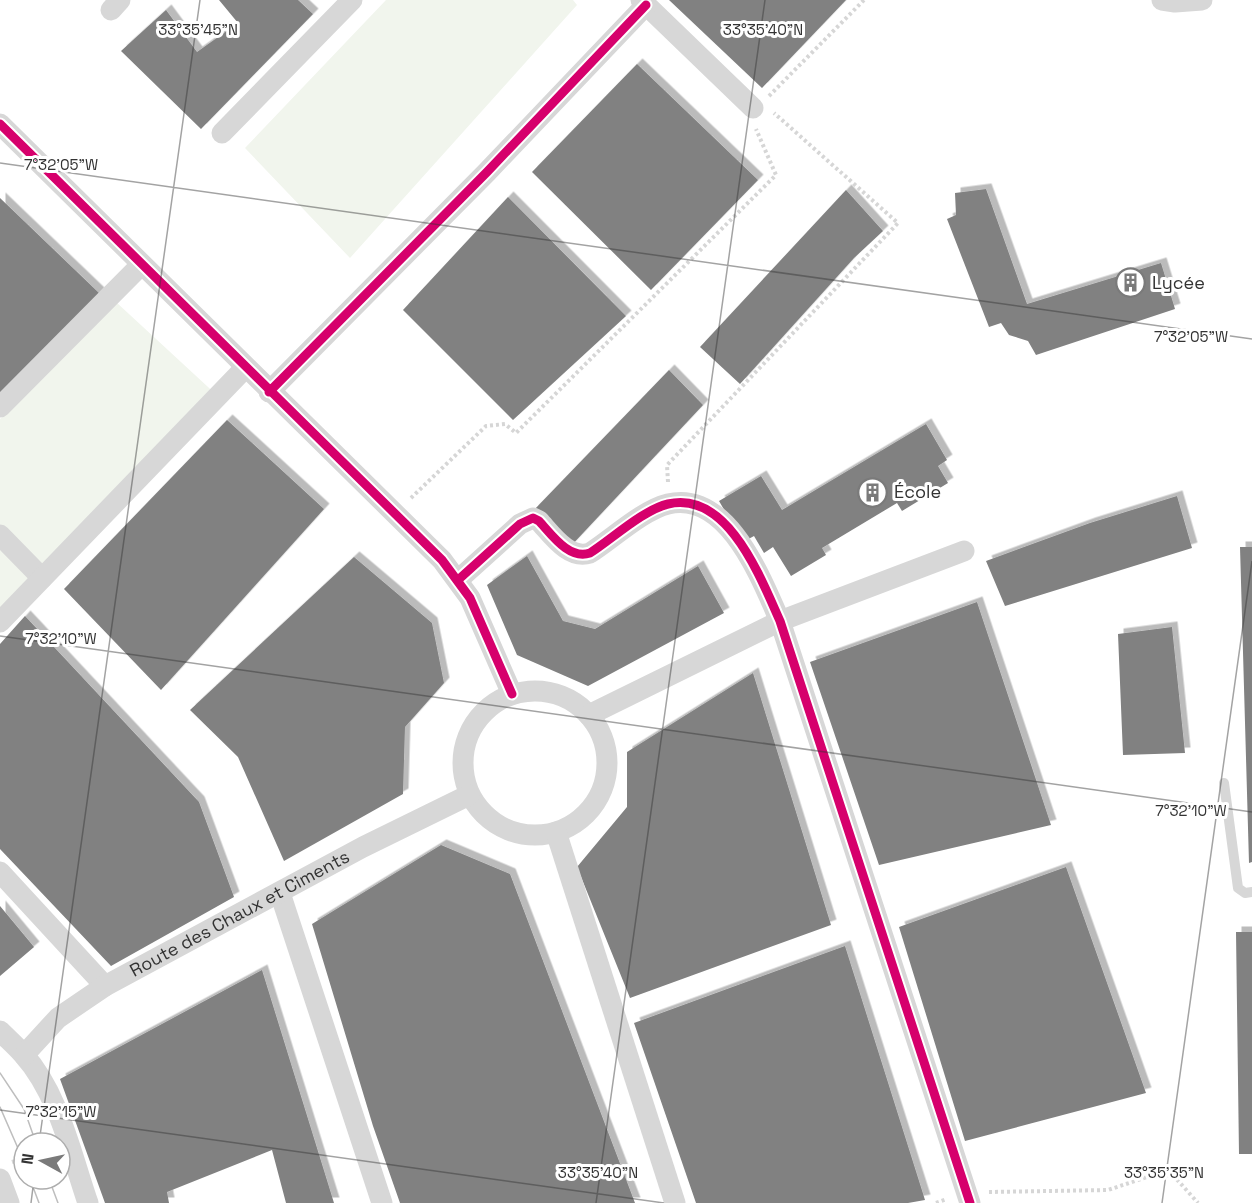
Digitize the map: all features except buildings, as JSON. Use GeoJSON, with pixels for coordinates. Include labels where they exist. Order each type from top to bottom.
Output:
{"type":"FeatureCollection","features":[{"type":"Feature","properties":{"kind":"street"},"geometry":{"type":"LineString","coordinates":[[222,133],[352,0]]}},
{"type":"Feature","properties":{"kind":"street"},"geometry":{"type":"LineString","coordinates":[[1162,0],[1202,0]]}},
{"type":"Feature","properties":{"kind":"street"},"geometry":{"type":"LineString","coordinates":[[269,392],[487,172],[643,3],[757,105]]}},
{"type":"Feature","properties":{"kind":"street"},"geometry":{"type":"LineString","coordinates":[[3,131],[395,513],[458,580],[481,619],[512,694]]}},
{"type":"Feature","properties":{"kind":"street"},"geometry":{"type":"LineString","coordinates":[[0,407],[141,265]]}},
{"type":"Feature","properties":{"kind":"street"},"geometry":{"type":"LineString","coordinates":[[0,622],[245,368]]}},
{"type":"Feature","properties":{"kind":"street"},"geometry":{"type":"LineString","coordinates":[[458,580],[525,520],[536,519],[571,552],[586,555],[646,515],[669,504],[702,506],[724,522],[750,558],[780,621],[968,1198]]}},
{"type":"Feature","properties":{"kind":"street"},"geometry":{"type":"LineString","coordinates":[[0,535],[42,578]]}},
{"type":"Feature","properties":{"kind":"street"},"geometry":{"type":"LineString","coordinates":[[589,715],[780,621],[964,551]]}},
{"type":"Feature","properties":{"kind":"street"},"geometry":{"type":"LineString","coordinates":[[540,690],[567,698],[589,715],[604,743],[607,759],[604,783],[595,804],[578,822],[556,832],[531,836],[506,830],[485,816],[469,795],[463,771],[467,739],[474,724],[490,706],[512,694],[540,690]]}},
{"type":"Feature","properties":{"kind":"street","name":"Route des Chaux et Ciments"},"geometry":{"type":"LineString","coordinates":[[24,1055],[58,1018],[105,986],[363,847],[469,795]]}},
{"type":"Feature","properties":{"kind":"street"},"geometry":{"type":"LineString","coordinates":[[556,832],[675,1203]]}},
{"type":"Feature","properties":{"kind":"street"},"geometry":{"type":"LineString","coordinates":[[0,872],[105,986]]}},
{"type":"Feature","properties":{"kind":"street"},"geometry":{"type":"LineString","coordinates":[[280,893],[382,1203]]}},
{"type":"Feature","properties":{"kind":"street"},"geometry":{"type":"LineString","coordinates":[[0,1031],[24,1055],[44,1084],[57,1112],[87,1203]]}},
{"type":"Feature","properties":{"kind":"street"},"geometry":{"type":"LineString","coordinates":[[0,1179],[9,1203]]}},
{"type":"Feature","properties":{"kind":"lane"},"geometry":{"type":"LineString","coordinates":[[1224,783],[1238,888],[1245,893],[1252,892]]}},
{"type":"Feature","properties":{"kind":"path"},"geometry":{"type":"LineString","coordinates":[[395,513],[486,426],[505,424],[516,433],[776,175],[749,114],[864,0]]}},
{"type":"Feature","properties":{"kind":"path"},"geometry":{"type":"LineString","coordinates":[[669,504],[667,465],[898,223],[757,105]]}},
{"type":"Feature","properties":{"kind":"path"},"geometry":{"type":"LineString","coordinates":[[968,1198],[1108,1190],[1147,1176],[1173,1175],[1198,1203]]}},
{"type":"Feature","properties":{"kind":"shaded area"},"geometry":{"type":"Polygon","coordinates":[[[386,0],[573,0],[577,5],[350,258],[245,148],[386,0]]]}},
{"type":"Feature","properties":{"kind":"shaded area"},"geometry":{"type":"Polygon","coordinates":[[[116,302],[221,399],[0,629],[0,419],[116,302]]]}},
{"type":"Feature","properties":{"kind":"tram line"},"geometry":{"type":"LineString","coordinates":[[0,1073],[24,1109],[32,1131]]}},
{"type":"Feature","properties":{"kind":"tram line"},"geometry":{"type":"LineString","coordinates":[[0,1107],[12,1134]]}},
{"type":"Feature","properties":{"kind":"tram line"},"geometry":{"type":"LineString","coordinates":[[34,1191],[39,1203]]}},
{"type":"Feature","properties":{"kind":"tram line"},"geometry":{"type":"LineString","coordinates":[[54,1191],[58,1203]]}},
{"type":"Feature","properties":{"kind":"cycle path"},"geometry":{"type":"LineString","coordinates":[[269,392],[487,172],[646,5]]}},
{"type":"Feature","properties":{"kind":"cycle path"},"geometry":{"type":"LineString","coordinates":[[0,124],[442,560],[470,598],[512,694]]}},
{"type":"Feature","properties":{"kind":"cycle path"},"geometry":{"type":"LineString","coordinates":[[458,580],[520,524],[533,518],[539,521],[568,550],[582,554],[590,553],[638,518],[668,504],[689,503],[708,510],[725,524],[752,562],[780,621],[970,1203]]}},
{"type":"Feature","properties":{"kind":"place","name":"Lycée"},"geometry":{"type":"Point","coordinates":[1131,283]}},
{"type":"Feature","properties":{"kind":"place","name":"École"},"geometry":{"type":"Point","coordinates":[873,492]}}]}
